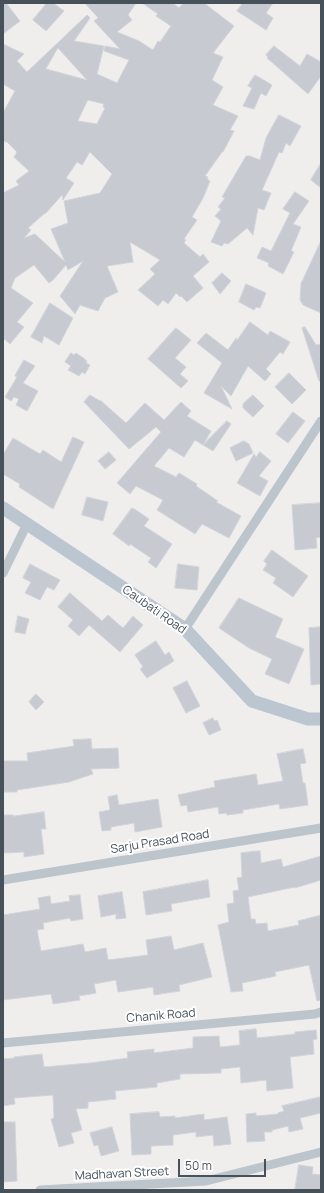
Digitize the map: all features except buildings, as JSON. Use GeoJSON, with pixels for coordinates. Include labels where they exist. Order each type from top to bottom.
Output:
{"type":"FeatureCollection","features":[{"type":"Feature","properties":{"kind":"street"},"geometry":{"type":"LineString","coordinates":[[185,629],[321,421]]}},
{"type":"Feature","properties":{"kind":"street","name":"Caubati Road"},"geometry":{"type":"LineString","coordinates":[[3,508],[185,629],[252,701],[308,719],[321,719]]}},
{"type":"Feature","properties":{"kind":"street"},"geometry":{"type":"LineString","coordinates":[[3,573],[27,524]]}},
{"type":"Feature","properties":{"kind":"street","name":"Sarju Prasad Road"},"geometry":{"type":"LineString","coordinates":[[3,880],[321,828]]}},
{"type":"Feature","properties":{"kind":"street","name":"Chanik Road"},"geometry":{"type":"LineString","coordinates":[[3,1043],[315,1014],[321,1012]]}},
{"type":"Feature","properties":{"kind":"street","name":"Madhavan Street"},"geometry":{"type":"LineString","coordinates":[[40,1190],[206,1181],[321,1152]]}}]}
